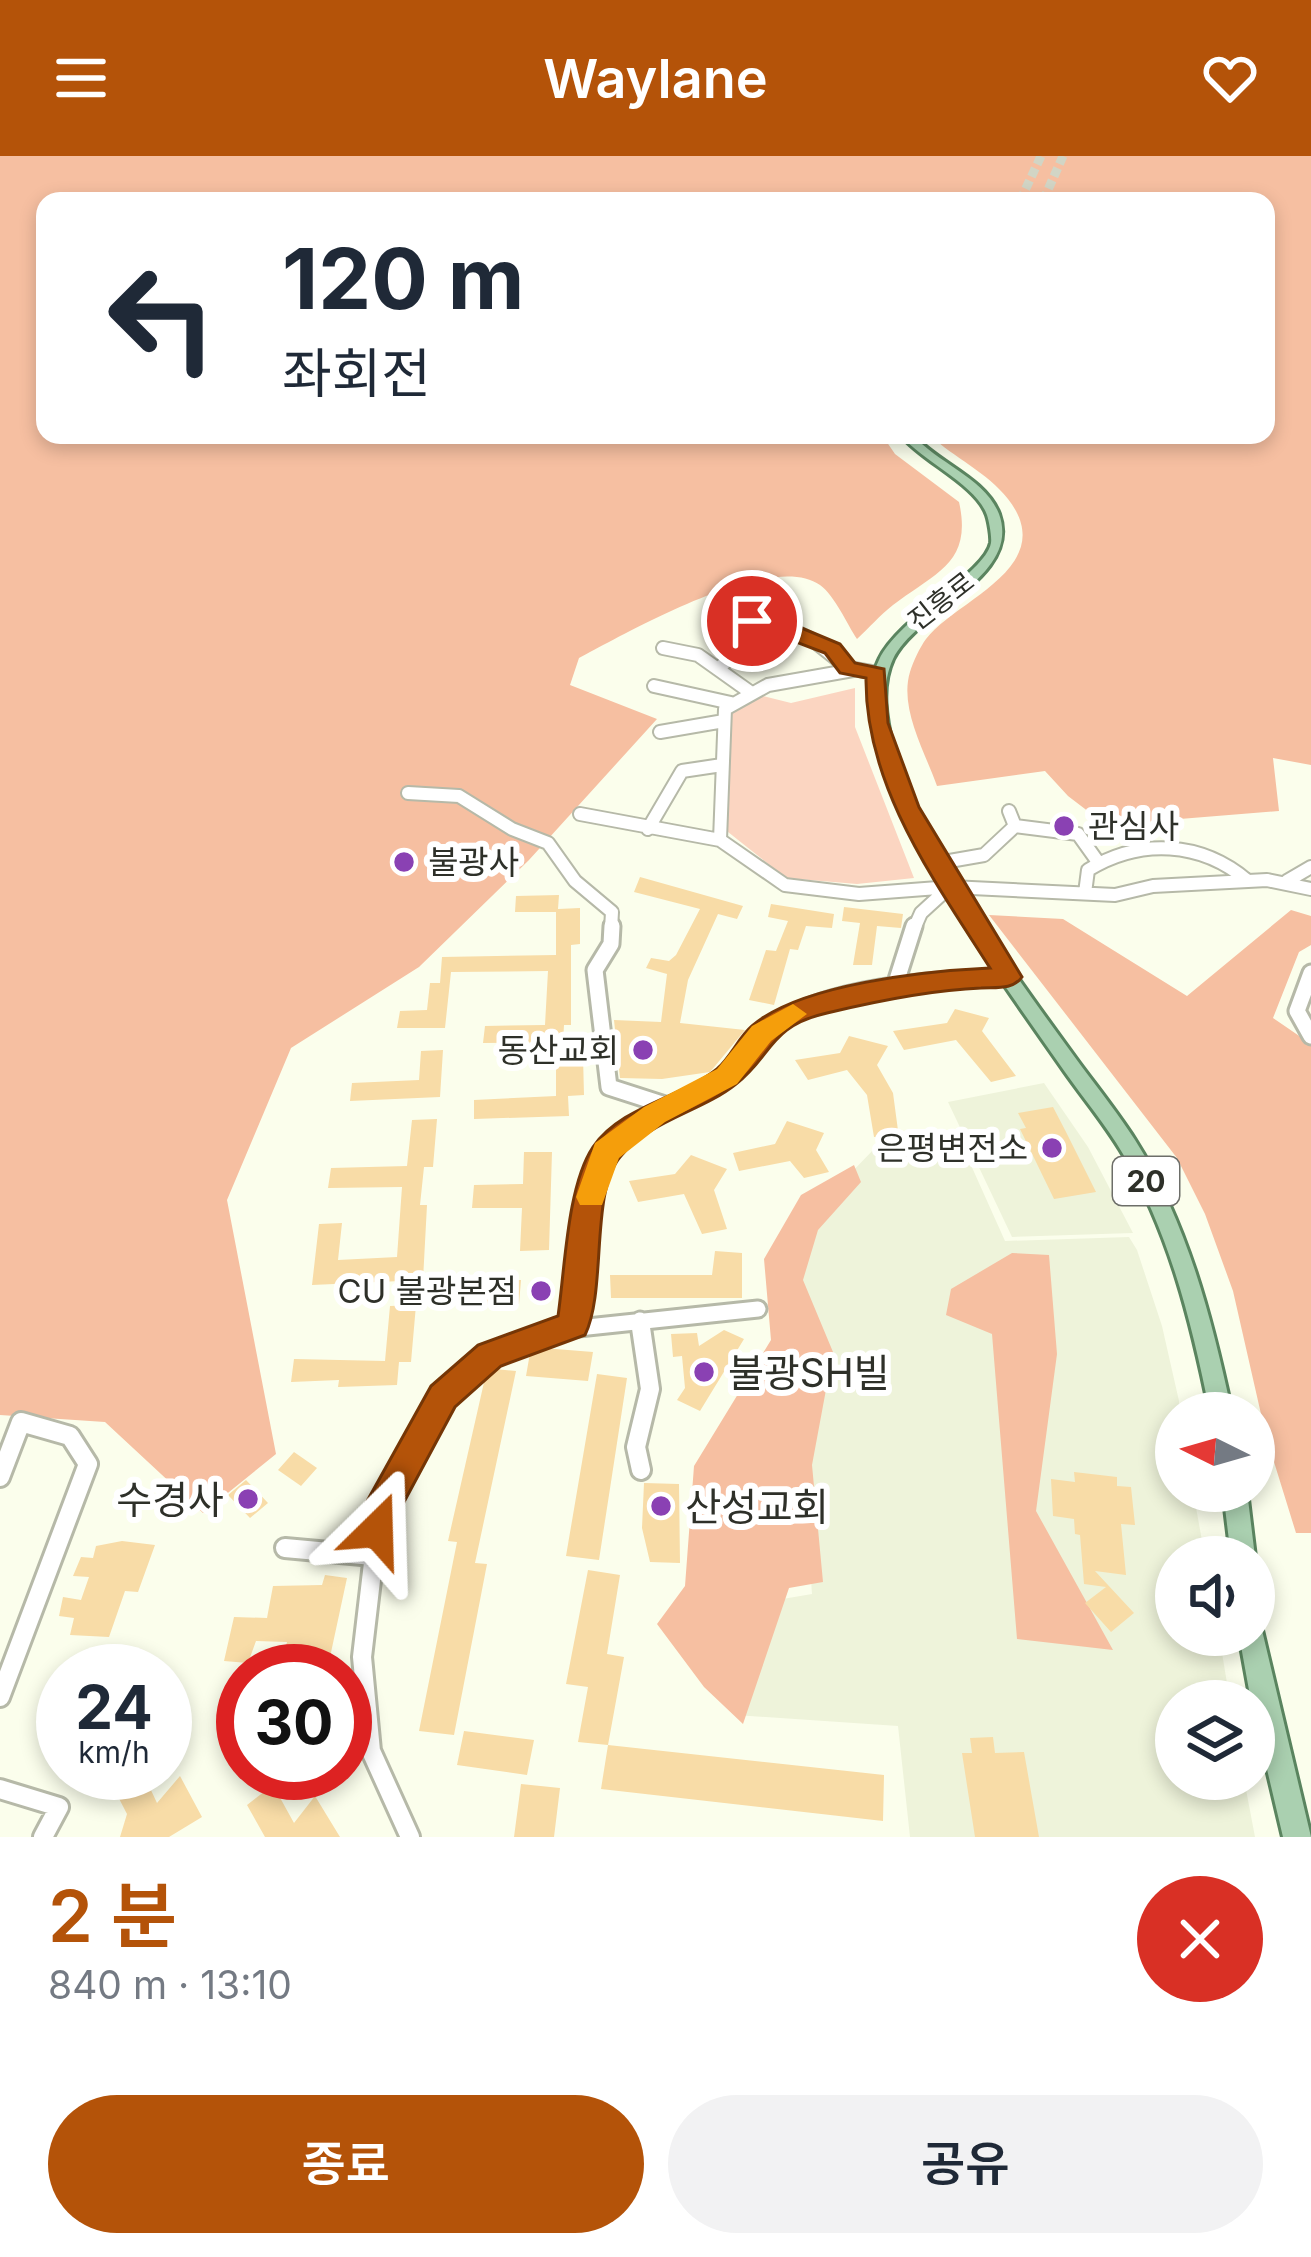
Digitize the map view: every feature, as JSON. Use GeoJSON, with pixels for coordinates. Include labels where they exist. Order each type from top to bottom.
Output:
{"type":"FeatureCollection","features":[{"type":"Feature","properties":{"kind":"main road","name":"진흥로"},"geometry":{"type":"LineString","coordinates":[[877,673],[904,628],[968,583],[986,564],[997,542],[997,525],[982,497],[919,444]]}},
{"type":"Feature","properties":{"kind":"main road","name":"20"},"geometry":{"type":"LineString","coordinates":[[877,673],[874,700],[886,752],[907,807],[1003,970],[1134,1155],[1201,1311],[1217,1392]]}},
{"type":"Feature","properties":{"kind":"main road"},"geometry":{"type":"LineString","coordinates":[[1255,1656],[1298,1837]]}},
{"type":"Feature","properties":{"kind":"street"},"geometry":{"type":"LineString","coordinates":[[747,607],[832,648],[854,670]]}},
{"type":"Feature","properties":{"kind":"street"},"geometry":{"type":"LineString","coordinates":[[716,626],[768,620]]}},
{"type":"Feature","properties":{"kind":"street"},"geometry":{"type":"LineString","coordinates":[[719,668],[750,640],[746,622]]}},
{"type":"Feature","properties":{"kind":"street"},"geometry":{"type":"LineString","coordinates":[[663,648],[698,655],[750,692]]}},
{"type":"Feature","properties":{"kind":"street"},"geometry":{"type":"LineString","coordinates":[[720,840],[724,709],[750,692],[786,680],[854,670],[877,673]]}},
{"type":"Feature","properties":{"kind":"street"},"geometry":{"type":"LineString","coordinates":[[654,686],[730,703]]}},
{"type":"Feature","properties":{"kind":"street"},"geometry":{"type":"LineString","coordinates":[[660,732],[724,721]]}},
{"type":"Feature","properties":{"kind":"street"},"geometry":{"type":"LineString","coordinates":[[648,829],[682,771],[722,765]]}},
{"type":"Feature","properties":{"kind":"street"},"geometry":{"type":"LineString","coordinates":[[408,793],[459,796],[512,829],[548,843],[575,881],[612,912],[611,944],[595,970],[609,1088],[668,1106]]}},
{"type":"Feature","properties":{"kind":"street"},"geometry":{"type":"LineString","coordinates":[[1009,811],[1015,826]]}},
{"type":"Feature","properties":{"kind":"street"},"geometry":{"type":"LineString","coordinates":[[580,814],[720,840],[785,885],[859,894],[951,887],[1115,895],[1153,886],[1248,881],[1287,881],[1311,889]]}},
{"type":"Feature","properties":{"kind":"street"},"geometry":{"type":"LineString","coordinates":[[938,863],[984,855],[1015,826]]}},
{"type":"Feature","properties":{"kind":"street"},"geometry":{"type":"LineString","coordinates":[[1015,826],[1078,834],[1098,862]]}},
{"type":"Feature","properties":{"kind":"street"},"geometry":{"type":"LineString","coordinates":[[1085,893],[1088,870],[1139,848],[1202,854],[1232,863],[1248,881]]}},
{"type":"Feature","properties":{"kind":"street"},"geometry":{"type":"LineString","coordinates":[[1287,881],[1311,867]]}},
{"type":"Feature","properties":{"kind":"street"},"geometry":{"type":"LineString","coordinates":[[894,989],[904,969],[916,916],[924,904],[951,887]]}},
{"type":"Feature","properties":{"kind":"street"},"geometry":{"type":"LineString","coordinates":[[573,1325],[592,1194],[606,1152],[668,1106],[727,1076],[761,1034],[789,1016],[817,1005],[1003,970]]}},
{"type":"Feature","properties":{"kind":"street"},"geometry":{"type":"LineString","coordinates":[[1311,973],[1297,1011],[1311,1036]]}},
{"type":"Feature","properties":{"kind":"street"},"geometry":{"type":"LineString","coordinates":[[363,1644],[380,1512],[443,1397],[490,1355],[573,1325],[758,1309]]}},
{"type":"Feature","properties":{"kind":"street"},"geometry":{"type":"LineString","coordinates":[[640,1320],[650,1389],[635,1447],[641,1470]]}},
{"type":"Feature","properties":{"kind":"street"},"geometry":{"type":"LineString","coordinates":[[0,1477],[21,1422],[61,1430],[80,1442],[88,1464],[0,1696]]}},
{"type":"Feature","properties":{"kind":"street"},"geometry":{"type":"LineString","coordinates":[[285,1548],[373,1556]]}},
{"type":"Feature","properties":{"kind":"street"},"geometry":{"type":"LineString","coordinates":[[372,1753],[410,1837]]}},
{"type":"Feature","properties":{"kind":"street"},"geometry":{"type":"LineString","coordinates":[[0,1789],[59,1807],[43,1837]]}},
{"type":"Feature","properties":{"kind":"shaded area"},"geometry":{"type":"Polygon","coordinates":[[[0,156],[1311,156],[1311,765],[1273,758],[1279,811],[1106,825],[1045,771],[937,786],[915,730],[908,700],[910,672],[926,639],[998,580],[1022,544],[1021,523],[1008,499],[941,444],[1275,444],[1275,192],[36,192],[36,444],[888,444],[959,502],[962,523],[960,540],[947,565],[857,639],[820,585],[797,577],[768,578],[699,599],[579,658],[570,685],[657,719],[529,860],[419,967],[291,1048],[227,1200],[276,1454],[203,1513],[105,1422],[0,1415],[0,156]]]}},
{"type":"Feature","properties":{"kind":"shaded area"},"geometry":{"type":"Polygon","coordinates":[[[855,688],[855,727],[914,878],[857,884],[786,878],[723,828],[732,705],[759,695],[791,703],[855,688]]]}},
{"type":"Feature","properties":{"kind":"shaded area"},"geometry":{"type":"Polygon","coordinates":[[[1291,910],[1311,916],[1311,945],[1299,952],[1273,1018],[1311,1044],[1311,1533],[1296,1533],[1275,1465],[1275,1392],[1256,1392],[1233,1291],[1205,1214],[1177,1158],[989,915],[1063,919],[1187,996],[1291,910]]]}},
{"type":"Feature","properties":{"kind":"shaded area"},"geometry":{"type":"Polygon","coordinates":[[[1044,1083],[1088,1147],[1133,1233],[1012,1237],[948,1102],[1044,1083]]]}},
{"type":"Feature","properties":{"kind":"shaded area"},"geometry":{"type":"Polygon","coordinates":[[[957,1134],[1005,1241],[1129,1237],[1137,1250],[1177,1392],[1155,1392],[1155,1512],[1197,1512],[1201,1536],[1155,1536],[1155,1656],[1222,1656],[1226,1680],[1155,1680],[1155,1800],[1248,1800],[1255,1837],[910,1837],[898,1726],[735,1715],[765,1602],[812,1594],[790,1283],[814,1211],[877,1146],[957,1134]]]}},
{"type":"Feature","properties":{"kind":"shaded area"},"geometry":{"type":"Polygon","coordinates":[[[854,1165],[861,1182],[818,1230],[803,1280],[833,1352],[812,1465],[823,1582],[789,1588],[743,1724],[704,1687],[657,1624],[685,1586],[694,1466],[771,1340],[764,1259],[801,1195],[854,1165]]]}},
{"type":"Feature","properties":{"kind":"shaded area"},"geometry":{"type":"Polygon","coordinates":[[[1012,1253],[1049,1255],[1057,1354],[1036,1511],[1113,1650],[1017,1639],[992,1334],[946,1315],[951,1289],[1012,1253]]]}},
{"type":"Feature","properties":{"kind":"building"},"geometry":{"type":"Polygon","coordinates":[[[640,877],[743,906],[737,919],[718,914],[688,980],[680,1023],[745,1030],[710,1072],[662,1079],[620,1078],[614,1020],[661,1022],[667,974],[646,968],[651,958],[669,961],[676,955],[700,909],[634,892],[640,877]]]}},
{"type":"Feature","properties":{"kind":"building"},"geometry":{"type":"Polygon","coordinates":[[[559,895],[558,909],[580,908],[580,944],[571,945],[571,1025],[564,1025],[563,1042],[483,1043],[485,1026],[545,1025],[548,971],[451,972],[445,1028],[397,1028],[400,1011],[427,1010],[430,983],[440,983],[442,957],[556,955],[556,912],[515,912],[516,896],[559,895]]]}},
{"type":"Feature","properties":{"kind":"building"},"geometry":{"type":"Polygon","coordinates":[[[771,904],[834,914],[832,928],[806,926],[798,950],[790,949],[774,1005],[749,1000],[766,950],[776,951],[788,921],[768,917],[771,904]]]}},
{"type":"Feature","properties":{"kind":"building"},"geometry":{"type":"Polygon","coordinates":[[[844,907],[903,914],[901,928],[877,926],[872,965],[853,965],[860,923],[842,921],[844,907]]]}},
{"type":"Feature","properties":{"kind":"building"},"geometry":{"type":"Polygon","coordinates":[[[955,1009],[989,1018],[982,1031],[1016,1076],[991,1082],[956,1040],[904,1050],[893,1031],[947,1023],[955,1009]]]}},
{"type":"Feature","properties":{"kind":"building"},"geometry":{"type":"Polygon","coordinates":[[[849,1036],[888,1046],[877,1065],[893,1093],[899,1138],[874,1137],[867,1095],[847,1070],[808,1080],[795,1060],[840,1053],[849,1036]]]}},
{"type":"Feature","properties":{"kind":"building"},"geometry":{"type":"Polygon","coordinates":[[[443,1050],[440,1097],[350,1101],[352,1083],[419,1080],[421,1051],[443,1050]]]}},
{"type":"Feature","properties":{"kind":"building"},"geometry":{"type":"Polygon","coordinates":[[[556,1056],[583,1056],[584,1095],[568,1096],[569,1116],[474,1119],[474,1100],[556,1096],[556,1056]]]}},
{"type":"Feature","properties":{"kind":"building","name":"은평변전소"},"geometry":{"type":"Polygon","coordinates":[[[1053,1107],[1096,1192],[1054,1199],[1020,1129],[1026,1128],[1018,1113],[1053,1107]]]}},
{"type":"Feature","properties":{"kind":"building"},"geometry":{"type":"Polygon","coordinates":[[[437,1119],[433,1167],[424,1167],[420,1205],[427,1205],[423,1280],[312,1285],[319,1224],[342,1223],[338,1260],[397,1257],[402,1187],[328,1188],[331,1168],[407,1166],[412,1120],[437,1119]]]}},
{"type":"Feature","properties":{"kind":"building"},"geometry":{"type":"Polygon","coordinates":[[[787,1121],[824,1133],[816,1150],[829,1172],[804,1178],[790,1161],[739,1171],[733,1153],[775,1144],[787,1121]]]}},
{"type":"Feature","properties":{"kind":"building"},"geometry":{"type":"Polygon","coordinates":[[[524,1152],[552,1152],[549,1250],[520,1251],[522,1208],[472,1208],[474,1185],[523,1184],[524,1152]]]}},
{"type":"Feature","properties":{"kind":"building"},"geometry":{"type":"Polygon","coordinates":[[[691,1155],[727,1169],[714,1190],[727,1229],[702,1234],[684,1194],[638,1202],[629,1181],[675,1174],[691,1155]]]}},
{"type":"Feature","properties":{"kind":"building"},"geometry":{"type":"Polygon","coordinates":[[[715,1251],[742,1253],[742,1298],[611,1298],[610,1275],[712,1275],[715,1251]]]}},
{"type":"Feature","properties":{"kind":"building"},"geometry":{"type":"Polygon","coordinates":[[[465,1280],[521,1280],[519,1304],[463,1305],[465,1280]]]}},
{"type":"Feature","properties":{"kind":"building"},"geometry":{"type":"Polygon","coordinates":[[[416,1305],[411,1362],[399,1362],[397,1385],[338,1387],[339,1380],[291,1382],[294,1359],[385,1361],[390,1306],[416,1305]]]}},
{"type":"Feature","properties":{"kind":"building","name":"불광SH빌"},"geometry":{"type":"Polygon","coordinates":[[[724,1330],[744,1339],[700,1411],[677,1400],[685,1388],[682,1356],[673,1357],[671,1334],[697,1333],[699,1346],[724,1330]]]}},
{"type":"Feature","properties":{"kind":"building"},"geometry":{"type":"Polygon","coordinates":[[[543,1348],[593,1352],[588,1381],[526,1376],[530,1353],[543,1348]]]}},
{"type":"Feature","properties":{"kind":"building"},"geometry":{"type":"Polygon","coordinates":[[[495,1369],[516,1371],[475,1563],[487,1564],[454,1735],[419,1731],[457,1542],[448,1541],[485,1378],[495,1369]]]}},
{"type":"Feature","properties":{"kind":"building"},"geometry":{"type":"Polygon","coordinates":[[[597,1374],[627,1378],[599,1560],[566,1556],[597,1374]]]}},
{"type":"Feature","properties":{"kind":"building","name":"수경사"},"geometry":{"type":"Polygon","coordinates":[[[294,1452],[317,1468],[301,1486],[278,1470],[294,1452]]]}},
{"type":"Feature","properties":{"kind":"building"},"geometry":{"type":"Polygon","coordinates":[[[1074,1472],[1117,1477],[1117,1486],[1131,1487],[1135,1525],[1121,1524],[1126,1575],[1095,1571],[1134,1613],[1111,1632],[1085,1603],[1106,1587],[1084,1584],[1074,1519],[1053,1516],[1051,1479],[1075,1482],[1074,1472]]]}},
{"type":"Feature","properties":{"kind":"building","name":"수경사"},"geometry":{"type":"Polygon","coordinates":[[[246,1480],[268,1503],[250,1518],[228,1495],[246,1480]]]}},
{"type":"Feature","properties":{"kind":"building","name":"산성교회"},"geometry":{"type":"Polygon","coordinates":[[[644,1483],[679,1484],[680,1563],[650,1562],[642,1528],[644,1483]]]}},
{"type":"Feature","properties":{"kind":"building"},"geometry":{"type":"Polygon","coordinates":[[[122,1541],[155,1545],[138,1592],[125,1591],[109,1637],[70,1635],[74,1618],[59,1616],[63,1597],[81,1600],[89,1577],[73,1576],[81,1557],[93,1558],[96,1546],[122,1541]]]}},
{"type":"Feature","properties":{"kind":"building"},"geometry":{"type":"Polygon","coordinates":[[[588,1570],[620,1575],[607,1654],[624,1657],[608,1745],[578,1742],[588,1687],[566,1684],[588,1570]]]}},
{"type":"Feature","properties":{"kind":"building"},"geometry":{"type":"Polygon","coordinates":[[[325,1575],[347,1578],[333,1644],[228,1644],[234,1617],[267,1618],[273,1586],[322,1585],[325,1575]]]}},
{"type":"Feature","properties":{"kind":"building"},"geometry":{"type":"Polygon","coordinates":[[[464,1731],[534,1740],[527,1775],[457,1765],[464,1731]]]}},
{"type":"Feature","properties":{"kind":"building"},"geometry":{"type":"Polygon","coordinates":[[[993,1737],[995,1753],[1024,1752],[1039,1837],[975,1837],[962,1753],[972,1753],[970,1738],[993,1737]]]}},
{"type":"Feature","properties":{"kind":"building"},"geometry":{"type":"Polygon","coordinates":[[[608,1745],[884,1775],[883,1821],[601,1789],[608,1745]]]}},
{"type":"Feature","properties":{"kind":"building"},"geometry":{"type":"Polygon","coordinates":[[[521,1784],[560,1788],[554,1837],[514,1837],[521,1784]]]}},
{"type":"Feature","properties":{"kind":"building"},"geometry":{"type":"Polygon","coordinates":[[[192,1798],[202,1817],[169,1837],[120,1837],[127,1814],[120,1800],[157,1803],[192,1798]]]}},
{"type":"Feature","properties":{"kind":"building"},"geometry":{"type":"Polygon","coordinates":[[[254,1800],[281,1800],[294,1823],[312,1800],[317,1800],[340,1837],[265,1837],[247,1805],[254,1800]]]}},
{"type":"Feature","properties":{"kind":"tunnel"},"geometry":{"type":"LineString","coordinates":[[1024,192],[1041,156]]}},
{"type":"Feature","properties":{"kind":"tunnel"},"geometry":{"type":"LineString","coordinates":[[1047,192],[1063,156]]}},
{"type":"Feature","properties":{"kind":"slow traffic"},"geometry":{"type":"LineString","coordinates":[[591,1197],[606,1152],[654,1114],[727,1076],[761,1034],[793,1014]]}},
{"type":"Feature","properties":{"kind":"place","name":"관심사"},"geometry":{"type":"Point","coordinates":[1064,826]}},
{"type":"Feature","properties":{"kind":"place","name":"불광사"},"geometry":{"type":"Point","coordinates":[404,862]}},
{"type":"Feature","properties":{"kind":"place","name":"동산교회"},"geometry":{"type":"Point","coordinates":[643,1050]}},
{"type":"Feature","properties":{"kind":"place","name":"은평변전소"},"geometry":{"type":"Point","coordinates":[1052,1148]}},
{"type":"Feature","properties":{"kind":"place","name":"CU 불광본점"},"geometry":{"type":"Point","coordinates":[541,1291]}},
{"type":"Feature","properties":{"kind":"place","name":"불광SH빌"},"geometry":{"type":"Point","coordinates":[704,1372]}},
{"type":"Feature","properties":{"kind":"place","name":"수경사"},"geometry":{"type":"Point","coordinates":[248,1499]}},
{"type":"Feature","properties":{"kind":"place","name":"산성교회"},"geometry":{"type":"Point","coordinates":[661,1506]}},
{"type":"Feature","properties":{"kind":"route"},"geometry":{"type":"LineString","coordinates":[[377,1530],[380,1512],[443,1397],[490,1355],[573,1325],[592,1194],[606,1152],[654,1114],[727,1076],[761,1034],[789,1016],[817,1005],[947,980],[1009,977],[907,807],[877,723],[877,673],[848,668],[832,648],[768,620],[752,621]]}}]}
